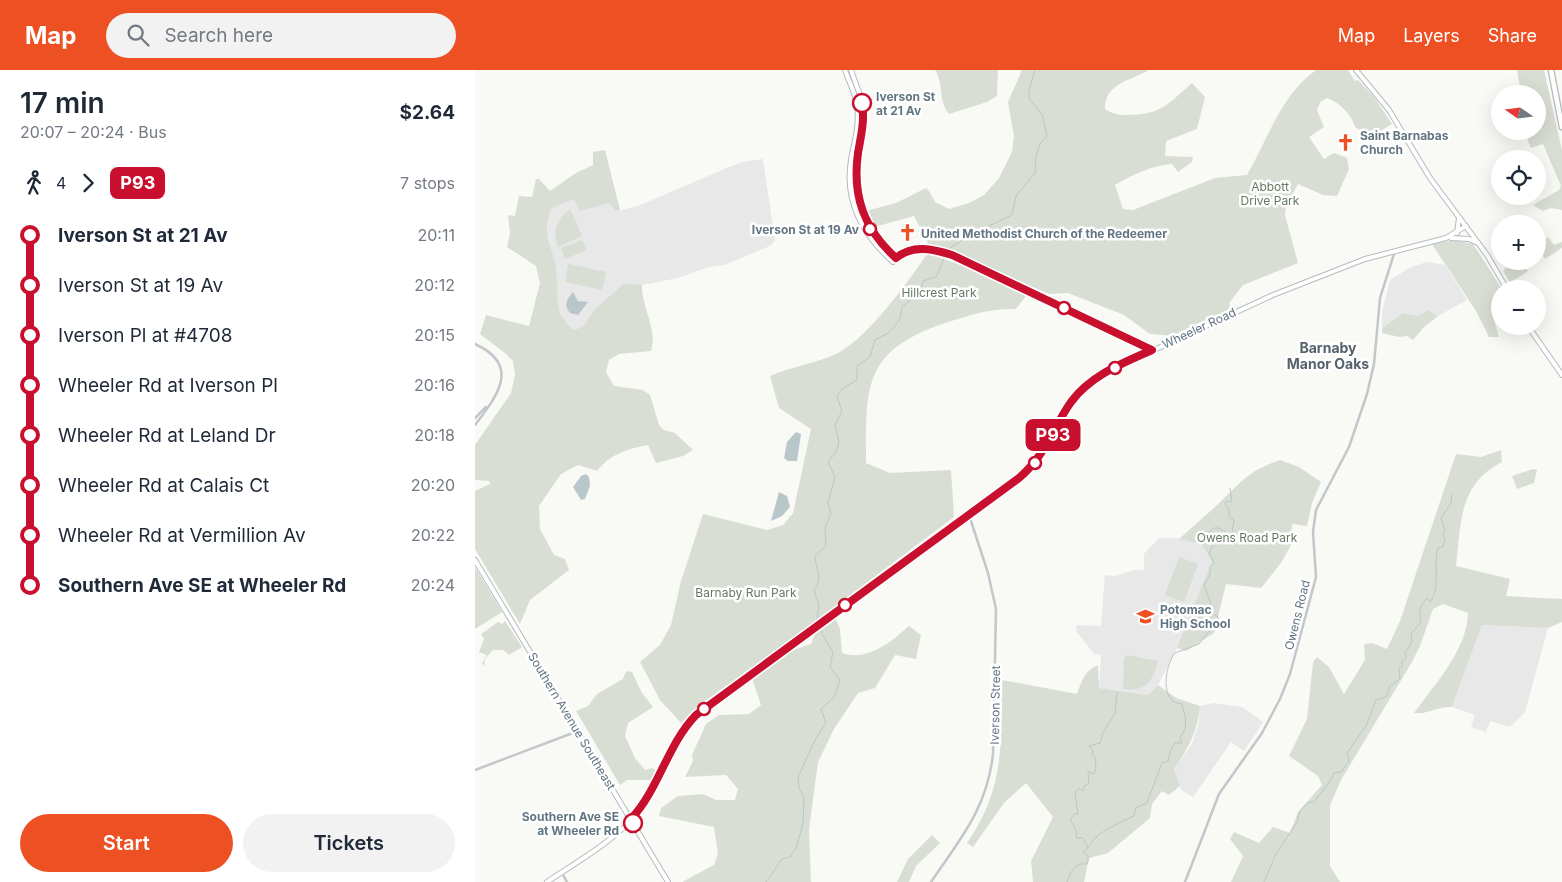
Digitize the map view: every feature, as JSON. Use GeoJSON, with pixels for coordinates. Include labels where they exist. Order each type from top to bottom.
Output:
{"type":"FeatureCollection","features":[{"type":"Feature","properties":{"kind":"highway"},"geometry":{"type":"LineString","coordinates":[[1551,70],[1562,127]]}},
{"type":"Feature","properties":{"kind":"main road"},"geometry":{"type":"LineString","coordinates":[[845,70],[855,98],[858,116],[850,167],[852,199],[865,233],[895,260]]}},
{"type":"Feature","properties":{"kind":"main road"},"geometry":{"type":"LineString","coordinates":[[851,70],[863,110],[856,174],[859,202],[869,228],[895,260]]}},
{"type":"Feature","properties":{"kind":"main road"},"geometry":{"type":"LineString","coordinates":[[1356,70],[1389,110],[1430,178],[1478,243],[1501,280]]}},
{"type":"Feature","properties":{"kind":"main road"},"geometry":{"type":"LineString","coordinates":[[1457,233],[1459,216]]}},
{"type":"Feature","properties":{"kind":"main road","name":"Wheeler Road"},"geometry":{"type":"LineString","coordinates":[[547,882],[631,819],[643,802],[681,732],[696,715],[969,515],[1031,467],[1041,456],[1072,401],[1089,383],[1152,350],[1273,295],[1365,259],[1446,238],[1466,226]]}},
{"type":"Feature","properties":{"kind":"main road"},"geometry":{"type":"LineString","coordinates":[[1446,238],[1469,239],[1478,243]]}},
{"type":"Feature","properties":{"kind":"main road"},"geometry":{"type":"LineString","coordinates":[[895,260],[906,252],[922,248],[952,255],[1152,350]]}},
{"type":"Feature","properties":{"kind":"main road"},"geometry":{"type":"LineString","coordinates":[[1534,335],[1562,375]]}},
{"type":"Feature","properties":{"kind":"main road","name":"Southern Avenue Southeast"},"geometry":{"type":"LineString","coordinates":[[475,560],[668,882]]}},
{"type":"Feature","properties":{"kind":"street","name":"Owens Road"},"geometry":{"type":"LineString","coordinates":[[1185,882],[1219,794],[1268,722],[1290,674],[1315,577],[1313,532],[1316,510],[1349,447],[1367,394],[1374,364],[1380,298],[1395,250]]}},
{"type":"Feature","properties":{"kind":"street"},"geometry":{"type":"LineString","coordinates":[[475,344],[495,356],[501,367],[501,384],[475,426]]}},
{"type":"Feature","properties":{"kind":"street"},"geometry":{"type":"LineString","coordinates":[[475,418],[487,406]]}},
{"type":"Feature","properties":{"kind":"street","name":"Iverson Street"},"geometry":{"type":"LineString","coordinates":[[931,882],[962,841],[979,810],[991,772],[993,754],[996,609],[988,573],[969,515]]}},
{"type":"Feature","properties":{"kind":"street"},"geometry":{"type":"LineString","coordinates":[[475,770],[577,731]]}},
{"type":"Feature","properties":{"kind":"street"},"geometry":{"type":"LineString","coordinates":[[561,872],[567,882]]}},
{"type":"Feature","properties":{"kind":"shaded area"},"geometry":{"type":"Polygon","coordinates":[[[763,159],[775,241],[770,246],[724,265],[709,267],[678,278],[642,285],[624,283],[593,311],[584,326],[574,330],[564,322],[557,303],[556,270],[545,221],[551,208],[574,199],[609,203],[617,211],[638,206],[742,162],[763,159]]]}},
{"type":"Feature","properties":{"kind":"shaded area"},"geometry":{"type":"Polygon","coordinates":[[[1427,262],[1445,265],[1467,300],[1438,316],[1428,310],[1418,316],[1403,313],[1382,328],[1382,312],[1390,280],[1411,267],[1427,262]]]}},
{"type":"Feature","properties":{"kind":"shaded area"},"geometry":{"type":"Polygon","coordinates":[[[573,292],[578,301],[588,302],[578,315],[570,313],[566,305],[573,292]]]}},
{"type":"Feature","properties":{"kind":"shaded area"},"geometry":{"type":"Polygon","coordinates":[[[796,432],[801,434],[797,461],[788,461],[784,458],[787,442],[796,432]]]}},
{"type":"Feature","properties":{"kind":"shaded area"},"geometry":{"type":"Polygon","coordinates":[[[586,474],[589,477],[590,486],[585,499],[581,500],[573,487],[581,476],[586,474]]]}},
{"type":"Feature","properties":{"kind":"shaded area"},"geometry":{"type":"Polygon","coordinates":[[[779,492],[787,496],[790,507],[782,516],[771,521],[779,492]]]}},
{"type":"Feature","properties":{"kind":"shaded area","name":"Potomac High School"},"geometry":{"type":"Polygon","coordinates":[[[1159,538],[1176,538],[1201,544],[1212,561],[1181,641],[1158,685],[1148,695],[1099,688],[1101,655],[1094,654],[1076,631],[1077,625],[1101,626],[1105,575],[1115,576],[1133,570],[1144,570],[1144,554],[1159,538]]]}},
{"type":"Feature","properties":{"kind":"shaded area"},"geometry":{"type":"Polygon","coordinates":[[[1482,625],[1548,628],[1525,712],[1510,727],[1490,721],[1486,732],[1471,727],[1475,715],[1452,707],[1482,625]]]}},
{"type":"Feature","properties":{"kind":"shaded area"},"geometry":{"type":"Polygon","coordinates":[[[1213,703],[1242,707],[1263,722],[1244,751],[1231,742],[1193,797],[1181,790],[1174,769],[1192,744],[1199,722],[1200,706],[1213,703]]]}},
{"type":"Feature","properties":{"kind":"green space"},"geometry":{"type":"Polygon","coordinates":[[[935,70],[998,70],[997,96],[987,102],[949,114],[943,104],[938,75],[935,70]]]}},
{"type":"Feature","properties":{"kind":"green space","name":"Abbott Drive Park"},"geometry":{"type":"Polygon","coordinates":[[[1022,70],[1149,70],[1120,84],[1109,93],[1105,109],[1118,114],[1139,114],[1156,110],[1170,102],[1192,83],[1205,97],[1197,129],[1166,141],[1165,156],[1193,157],[1192,162],[1178,172],[1172,164],[1164,165],[1136,174],[1115,185],[1123,209],[1133,210],[1215,178],[1247,175],[1284,105],[1293,92],[1316,70],[1348,70],[1355,81],[1358,80],[1374,97],[1392,124],[1371,137],[1355,127],[1348,114],[1336,103],[1327,98],[1320,102],[1317,110],[1324,127],[1309,137],[1324,159],[1334,153],[1347,158],[1349,169],[1337,196],[1323,195],[1298,184],[1286,206],[1285,215],[1298,263],[1243,285],[1229,303],[1232,308],[1173,336],[1150,334],[1124,315],[1068,293],[1049,294],[941,248],[929,245],[914,216],[874,227],[866,211],[896,203],[926,188],[935,202],[949,209],[969,203],[984,195],[999,178],[1012,152],[1014,136],[1008,102],[1022,70]]]}},
{"type":"Feature","properties":{"kind":"green space"},"geometry":{"type":"Polygon","coordinates":[[[1517,70],[1544,70],[1562,150],[1562,210],[1551,208],[1543,211],[1533,205],[1546,205],[1546,198],[1559,190],[1561,186],[1543,144],[1531,148],[1528,140],[1546,140],[1546,85],[1520,85],[1517,70]]]}},
{"type":"Feature","properties":{"kind":"green space"},"geometry":{"type":"Polygon","coordinates":[[[605,150],[620,210],[616,211],[609,203],[580,211],[574,199],[552,208],[549,216],[547,231],[556,269],[559,309],[567,323],[574,330],[584,326],[593,311],[624,283],[642,285],[642,293],[651,326],[653,342],[651,351],[619,354],[609,360],[606,372],[614,386],[643,390],[650,395],[659,425],[664,430],[675,433],[693,450],[683,456],[656,463],[648,445],[633,448],[613,456],[597,471],[578,465],[561,474],[539,506],[540,529],[554,555],[565,559],[569,570],[530,600],[520,624],[475,549],[475,491],[490,484],[489,481],[475,480],[475,445],[511,393],[515,375],[513,361],[480,334],[486,315],[529,326],[540,283],[536,266],[507,247],[510,233],[508,215],[515,216],[519,196],[532,197],[536,179],[539,179],[550,191],[576,173],[593,165],[593,152],[605,150]]]}},
{"type":"Feature","properties":{"kind":"green space"},"geometry":{"type":"Polygon","coordinates":[[[570,209],[582,236],[558,247],[556,241],[557,225],[562,216],[570,209]]]}},
{"type":"Feature","properties":{"kind":"green space"},"geometry":{"type":"Polygon","coordinates":[[[1548,237],[1554,245],[1562,242],[1562,248],[1546,258],[1546,238],[1548,237]]]}},
{"type":"Feature","properties":{"kind":"green space"},"geometry":{"type":"Polygon","coordinates":[[[582,240],[587,250],[565,259],[561,248],[582,240]]]}},
{"type":"Feature","properties":{"kind":"green space"},"geometry":{"type":"Polygon","coordinates":[[[1455,240],[1473,244],[1496,280],[1491,280],[1491,335],[1498,335],[1499,337],[1489,337],[1476,311],[1432,244],[1455,240]]]}},
{"type":"Feature","properties":{"kind":"green space","name":"Barnaby Run Park"},"geometry":{"type":"Polygon","coordinates":[[[927,254],[956,263],[1026,296],[1016,309],[980,313],[945,323],[918,334],[898,346],[884,359],[875,374],[869,392],[866,463],[890,473],[951,470],[954,517],[769,656],[702,703],[681,723],[660,700],[640,662],[660,645],[671,625],[681,581],[703,514],[767,530],[783,525],[793,513],[811,429],[779,408],[770,376],[828,357],[848,347],[886,309],[927,254]]]}},
{"type":"Feature","properties":{"kind":"green space"},"geometry":{"type":"Polygon","coordinates":[[[568,264],[606,272],[602,290],[565,282],[568,264]]]}},
{"type":"Feature","properties":{"kind":"green space"},"geometry":{"type":"Polygon","coordinates":[[[1503,271],[1528,271],[1514,280],[1508,280],[1503,271]]]}},
{"type":"Feature","properties":{"kind":"green space"},"geometry":{"type":"Polygon","coordinates":[[[1428,310],[1438,316],[1424,327],[1413,340],[1407,336],[1399,337],[1382,333],[1382,328],[1403,313],[1418,316],[1428,310]]]}},
{"type":"Feature","properties":{"kind":"green space"},"geometry":{"type":"Polygon","coordinates":[[[1501,450],[1502,462],[1477,481],[1470,493],[1461,520],[1456,566],[1510,579],[1506,596],[1562,599],[1562,622],[1548,628],[1482,625],[1452,707],[1414,713],[1449,666],[1462,640],[1466,627],[1468,613],[1443,604],[1433,609],[1420,646],[1412,662],[1341,780],[1330,805],[1330,866],[1340,882],[1231,882],[1243,856],[1230,839],[1234,832],[1259,843],[1273,827],[1290,833],[1298,812],[1322,785],[1318,776],[1289,756],[1307,719],[1313,662],[1317,657],[1329,667],[1344,694],[1365,660],[1364,644],[1372,643],[1387,649],[1400,621],[1456,454],[1481,457],[1501,450]]]}},
{"type":"Feature","properties":{"kind":"green space","name":"Owens Road Park"},"geometry":{"type":"Polygon","coordinates":[[[1280,460],[1299,467],[1321,482],[1312,503],[1307,526],[1292,524],[1291,545],[1281,563],[1261,588],[1226,584],[1214,633],[1186,651],[1177,648],[1212,561],[1201,544],[1179,539],[1244,479],[1259,469],[1280,460]]]}},
{"type":"Feature","properties":{"kind":"green space"},"geometry":{"type":"Polygon","coordinates":[[[1533,469],[1537,470],[1534,483],[1517,489],[1512,476],[1533,469]]]}},
{"type":"Feature","properties":{"kind":"green space"},"geometry":{"type":"Polygon","coordinates":[[[1179,557],[1198,564],[1184,602],[1165,595],[1179,557]]]}},
{"type":"Feature","properties":{"kind":"green space"},"geometry":{"type":"Polygon","coordinates":[[[475,567],[502,612],[475,629],[475,567]]]}},
{"type":"Feature","properties":{"kind":"green space"},"geometry":{"type":"Polygon","coordinates":[[[836,619],[840,629],[842,653],[851,655],[869,653],[878,649],[909,626],[921,635],[916,659],[895,655],[875,688],[858,693],[834,729],[818,762],[809,830],[811,882],[682,882],[714,865],[718,854],[714,827],[659,816],[661,808],[678,796],[703,794],[716,800],[735,800],[738,789],[726,775],[685,777],[693,761],[692,755],[706,724],[719,715],[749,714],[761,705],[752,678],[790,651],[811,644],[815,634],[836,619]]]}},
{"type":"Feature","properties":{"kind":"green space"},"geometry":{"type":"Polygon","coordinates":[[[505,621],[522,647],[509,655],[503,650],[493,650],[485,659],[484,667],[482,663],[487,655],[479,652],[484,639],[481,634],[498,622],[502,624],[505,621]]]}},
{"type":"Feature","properties":{"kind":"green space"},"geometry":{"type":"Polygon","coordinates":[[[1126,655],[1158,661],[1154,674],[1143,687],[1123,689],[1124,659],[1126,655]]]}},
{"type":"Feature","properties":{"kind":"green space"},"geometry":{"type":"Polygon","coordinates":[[[1098,665],[1099,688],[1148,695],[1158,685],[1176,698],[1200,706],[1197,724],[1191,739],[1174,769],[1180,786],[1169,795],[1162,791],[1152,804],[1150,818],[1108,853],[1089,858],[1084,882],[1033,882],[1031,861],[1053,817],[1026,783],[1004,803],[973,847],[967,843],[979,823],[995,784],[1001,745],[1002,680],[1077,694],[1087,673],[1098,665]]]}},
{"type":"Feature","properties":{"kind":"green space"},"geometry":{"type":"Polygon","coordinates":[[[628,671],[632,672],[642,693],[653,707],[628,723],[625,736],[635,758],[645,770],[652,768],[657,771],[651,780],[627,780],[620,785],[576,711],[588,706],[597,694],[623,679],[628,671]]]}},
{"type":"Feature","properties":{"kind":"green space"},"geometry":{"type":"Polygon","coordinates":[[[932,835],[940,843],[916,866],[909,882],[897,882],[908,859],[932,835]]]}},
{"type":"Feature","properties":{"kind":"waterway"},"geometry":{"type":"LineString","coordinates":[[947,250],[972,234],[1012,215],[1016,196],[1035,173],[1036,156],[1040,144],[1047,136],[1042,114],[1029,99],[1029,90],[1035,70]]}},
{"type":"Feature","properties":{"kind":"waterway"},"geometry":{"type":"LineString","coordinates":[[817,618],[819,605],[814,591],[819,578],[815,556],[826,546],[825,528],[831,513],[828,503],[835,477],[828,462],[836,452],[839,443],[835,425],[842,411],[837,397],[842,389],[857,380],[857,366],[870,357],[875,340],[888,333],[894,327],[900,319],[902,307],[920,292],[923,281],[936,277],[945,256]]}},
{"type":"Feature","properties":{"kind":"waterway"},"geometry":{"type":"LineString","coordinates":[[1067,882],[1071,872],[1079,864],[1088,862],[1088,856],[1083,852],[1099,834],[1134,816],[1136,808],[1147,803],[1162,763],[1168,761],[1171,749],[1175,743],[1182,743],[1180,737],[1186,724],[1185,716],[1182,704],[1175,702],[1167,691],[1167,674],[1171,659],[1175,653],[1199,644],[1218,620],[1218,617],[1211,612],[1210,601],[1204,585],[1210,575],[1210,567],[1214,563],[1209,553],[1213,546],[1207,534],[1214,528],[1219,528],[1228,534],[1232,533],[1234,520],[1229,517],[1229,510],[1225,503],[1228,501],[1232,502],[1230,488]]}},
{"type":"Feature","properties":{"kind":"waterway"},"geometry":{"type":"LineString","coordinates":[[1264,882],[1276,854],[1297,822],[1300,811],[1309,802],[1314,802],[1334,773],[1341,772],[1349,761],[1347,753],[1366,726],[1376,700],[1386,697],[1390,686],[1400,679],[1399,668],[1402,667],[1402,661],[1407,656],[1404,654],[1412,642],[1411,634],[1421,622],[1421,607],[1427,598],[1430,602],[1435,590],[1438,548],[1443,547],[1445,538],[1443,536],[1445,531],[1441,518],[1451,503],[1452,494]]}},
{"type":"Feature","properties":{"kind":"waterway"},"geometry":{"type":"LineString","coordinates":[[766,882],[782,859],[790,857],[796,849],[803,823],[804,798],[799,788],[798,777],[815,740],[826,723],[821,709],[834,697],[840,680],[830,667],[833,652],[822,634],[822,628]]}},
{"type":"Feature","properties":{"kind":"waterway"},"geometry":{"type":"LineString","coordinates":[[1088,847],[1083,838],[1076,838],[1077,832],[1070,819],[1074,814],[1078,814],[1075,793],[1079,788],[1083,791],[1084,786],[1089,784],[1088,771],[1094,774],[1096,768],[1095,757],[1092,755],[1093,751],[1089,746],[1100,743],[1103,733],[1115,713],[1117,692]]}},
{"type":"Feature","properties":{"kind":"bus line","name":"P93"},"geometry":{"type":"LineString","coordinates":[[633,823],[631,819],[666,762],[681,732],[696,715],[1019,478],[1041,456],[1068,406],[1082,389],[1098,376],[1152,350],[1143,344],[952,255],[922,248],[906,252],[896,258],[884,247],[869,228],[859,202],[856,187],[856,164],[863,123],[862,103]]}},
{"type":"Feature","properties":{"kind":"place","name":"Iverson St at 21 Av"},"geometry":{"type":"Point","coordinates":[862,103]}},
{"type":"Feature","properties":{"kind":"place","name":"Saint Barnabas Church"},"geometry":{"type":"Point","coordinates":[1346,142]}},
{"type":"Feature","properties":{"kind":"place","name":"Iverson St at 19 Av"},"geometry":{"type":"Point","coordinates":[870,229]}},
{"type":"Feature","properties":{"kind":"place","name":"United Methodist Church of the Redeemer"},"geometry":{"type":"Point","coordinates":[907,233]}},
{"type":"Feature","properties":{"kind":"place","name":"Potomac High School"},"geometry":{"type":"Point","coordinates":[1146,616]}},
{"type":"Feature","properties":{"kind":"place","name":"Southern Ave SE at Wheeler Rd"},"geometry":{"type":"Point","coordinates":[633,823]}},
{"type":"Feature","properties":{"kind":"district","name":"Barnaby Manor Oaks"},"geometry":{"type":"Point","coordinates":[1328,356]}},
{"type":"Feature","properties":{"kind":"park label","name":"Hillcrest Park"},"geometry":{"type":"Point","coordinates":[939,292]}}]}
